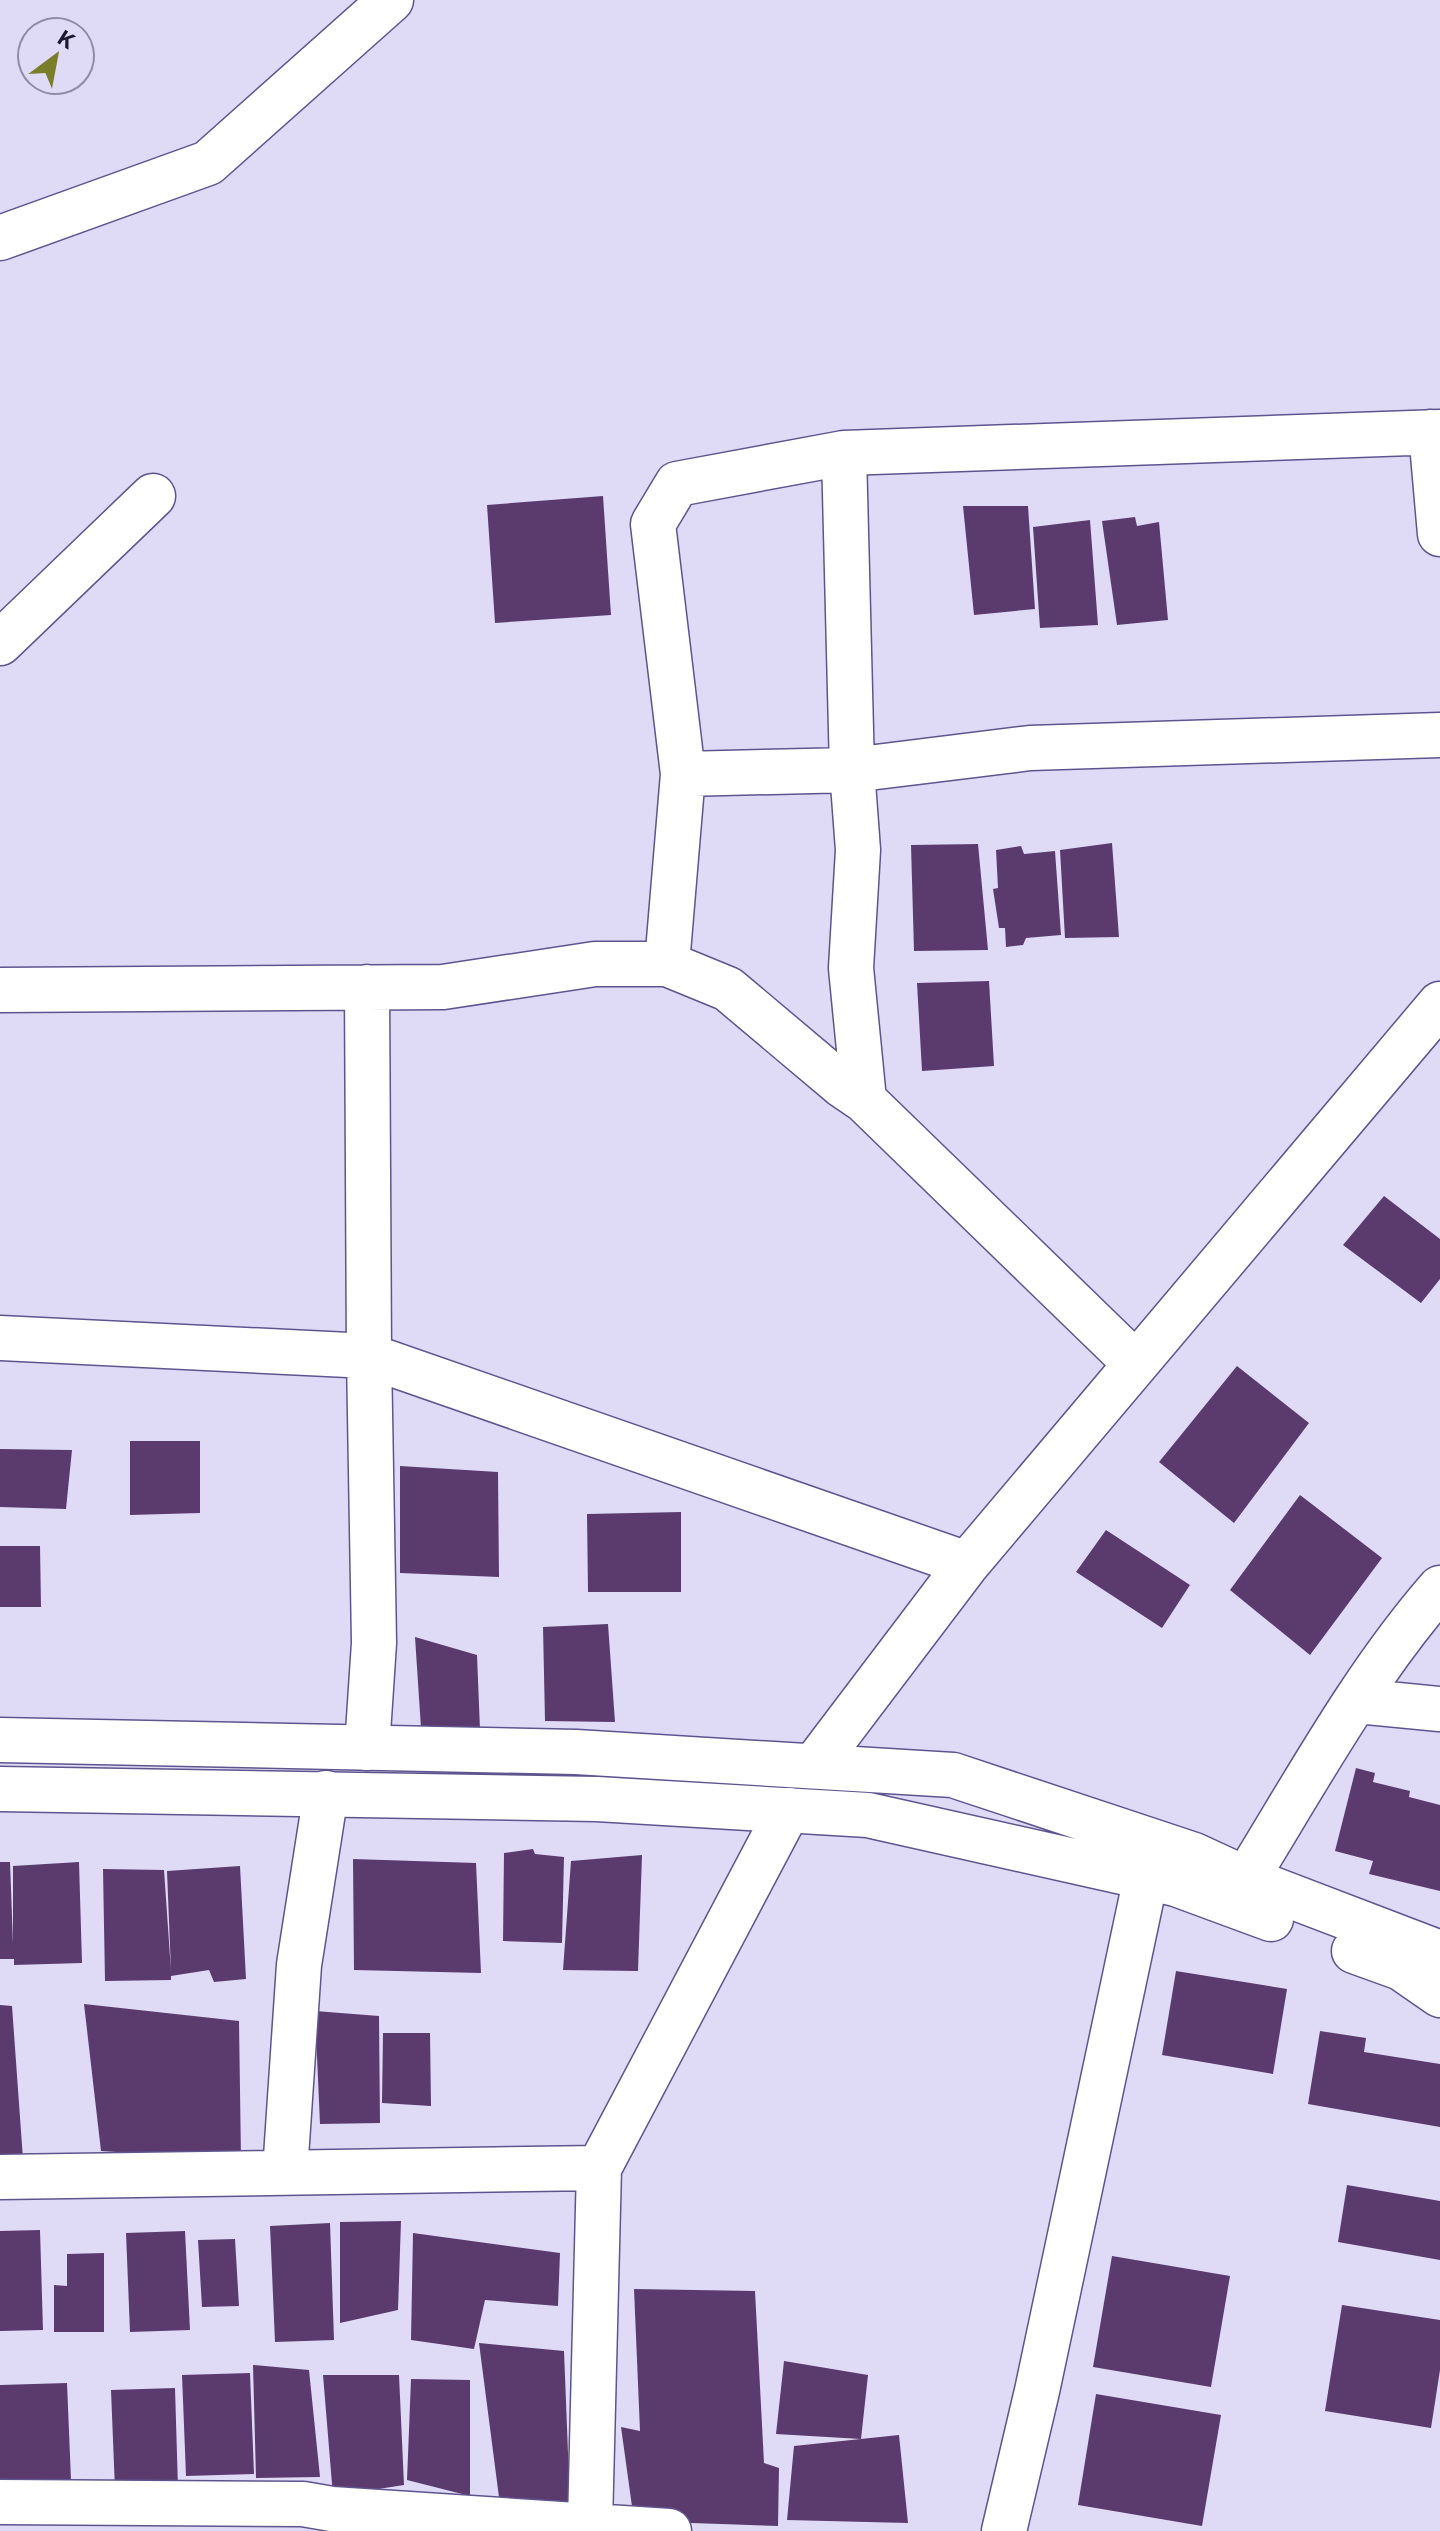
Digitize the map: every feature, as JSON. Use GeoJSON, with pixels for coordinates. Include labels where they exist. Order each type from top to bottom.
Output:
{"type":"FeatureCollection","features":[{"type":"Feature","properties":{"kind":"street"},"geometry":{"type":"LineString","coordinates":[[0,238],[208,163],[391,0]]}},
{"type":"Feature","properties":{"kind":"street"},"geometry":{"type":"LineString","coordinates":[[667,964],[683,774],[653,524],[677,484],[844,453],[1436,432],[1440,534]]}},
{"type":"Feature","properties":{"kind":"street"},"geometry":{"type":"LineString","coordinates":[[844,453],[852,770],[858,850],[851,968],[864,1100]]}},
{"type":"Feature","properties":{"kind":"street"},"geometry":{"type":"LineString","coordinates":[[0,643],[153,496]]}},
{"type":"Feature","properties":{"kind":"street"},"geometry":{"type":"LineString","coordinates":[[683,774],[852,770],[1030,748],[1440,735]]}},
{"type":"Feature","properties":{"kind":"street"},"geometry":{"type":"LineString","coordinates":[[0,990],[443,987],[595,964],[667,964],[728,989],[864,1100],[1135,1363]]}},
{"type":"Feature","properties":{"kind":"street"},"geometry":{"type":"LineString","coordinates":[[367,987],[374,1643],[367,1748]]}},
{"type":"Feature","properties":{"kind":"street"},"geometry":{"type":"LineString","coordinates":[[814,1766],[967,1564],[1440,1004]]}},
{"type":"Feature","properties":{"kind":"street"},"geometry":{"type":"LineString","coordinates":[[0,1338],[369,1356],[967,1564]]}},
{"type":"Feature","properties":{"kind":"street"},"geometry":{"type":"LineString","coordinates":[[1246,1879],[1357,1701],[1440,1588]]}},
{"type":"Feature","properties":{"kind":"street"},"geometry":{"type":"LineString","coordinates":[[1357,1701],[1440,1709]]}},
{"type":"Feature","properties":{"kind":"street"},"geometry":{"type":"LineString","coordinates":[[0,1740],[576,1752],[953,1775],[1194,1855],[1246,1879],[1440,1953]]}},
{"type":"Feature","properties":{"kind":"street"},"geometry":{"type":"LineString","coordinates":[[0,1789],[597,1799],[868,1815],[1176,1884],[1401,1968],[1440,1995]]}},
{"type":"Feature","properties":{"kind":"street"},"geometry":{"type":"LineString","coordinates":[[285,2172],[299,1965],[326,1793]]}},
{"type":"Feature","properties":{"kind":"street"},"geometry":{"type":"LineString","coordinates":[[590,2524],[599,2168],[788,1810]]}},
{"type":"Feature","properties":{"kind":"street"},"geometry":{"type":"LineString","coordinates":[[1004,2531],[1041,2375],[1146,1877]]}},
{"type":"Feature","properties":{"kind":"street"},"geometry":{"type":"LineString","coordinates":[[0,2177],[599,2168]]}},
{"type":"Feature","properties":{"kind":"street"},"geometry":{"type":"LineString","coordinates":[[0,2502],[302,2518],[332,2509],[669,2531]]}},
{"type":"Feature","properties":{"kind":"building"},"geometry":{"type":"Polygon","coordinates":[[[603,496],[611,615],[495,623],[487,505],[603,496]]]}},
{"type":"Feature","properties":{"kind":"building"},"geometry":{"type":"Polygon","coordinates":[[[963,506],[1028,506],[1035,609],[974,615],[963,506]]]}},
{"type":"Feature","properties":{"kind":"building"},"geometry":{"type":"Polygon","coordinates":[[[1135,517],[1137,526],[1159,522],[1168,620],[1117,625],[1102,521],[1135,517]]]}},
{"type":"Feature","properties":{"kind":"building"},"geometry":{"type":"Polygon","coordinates":[[[1090,520],[1098,625],[1040,628],[1033,527],[1090,520]]]}},
{"type":"Feature","properties":{"kind":"building"},"geometry":{"type":"Polygon","coordinates":[[[1112,843],[1119,937],[1065,938],[1060,850],[1112,843]]]}},
{"type":"Feature","properties":{"kind":"building"},"geometry":{"type":"Polygon","coordinates":[[[978,844],[988,950],[914,951],[911,845],[978,844]]]}},
{"type":"Feature","properties":{"kind":"building"},"geometry":{"type":"Polygon","coordinates":[[[1021,846],[1024,854],[1055,851],[1061,935],[1026,938],[1023,945],[1006,947],[1005,928],[999,928],[993,889],[998,888],[996,850],[1021,846]]]}},
{"type":"Feature","properties":{"kind":"building"},"geometry":{"type":"Polygon","coordinates":[[[989,981],[994,1066],[922,1071],[917,983],[989,981]]]}},
{"type":"Feature","properties":{"kind":"building"},"geometry":{"type":"Polygon","coordinates":[[[1384,1196],[1440,1239],[1440,1279],[1421,1303],[1343,1245],[1384,1196]]]}},
{"type":"Feature","properties":{"kind":"building"},"geometry":{"type":"Polygon","coordinates":[[[1237,1366],[1309,1423],[1234,1523],[1159,1462],[1237,1366]]]}},
{"type":"Feature","properties":{"kind":"building"},"geometry":{"type":"Polygon","coordinates":[[[130,1441],[200,1441],[200,1513],[130,1515],[130,1441]]]}},
{"type":"Feature","properties":{"kind":"building"},"geometry":{"type":"Polygon","coordinates":[[[0,1449],[72,1450],[66,1509],[0,1507],[0,1449]]]}},
{"type":"Feature","properties":{"kind":"building"},"geometry":{"type":"Polygon","coordinates":[[[400,1466],[498,1472],[499,1577],[400,1573],[400,1466]]]}},
{"type":"Feature","properties":{"kind":"building"},"geometry":{"type":"Polygon","coordinates":[[[1300,1495],[1382,1558],[1310,1655],[1230,1590],[1300,1495]]]}},
{"type":"Feature","properties":{"kind":"building"},"geometry":{"type":"Polygon","coordinates":[[[681,1512],[681,1592],[588,1592],[587,1514],[681,1512]]]}},
{"type":"Feature","properties":{"kind":"building"},"geometry":{"type":"Polygon","coordinates":[[[1106,1530],[1190,1585],[1162,1628],[1076,1572],[1106,1530]]]}},
{"type":"Feature","properties":{"kind":"building"},"geometry":{"type":"Polygon","coordinates":[[[0,1546],[40,1546],[41,1607],[0,1607],[0,1546]]]}},
{"type":"Feature","properties":{"kind":"building"},"geometry":{"type":"Polygon","coordinates":[[[608,1624],[615,1722],[545,1721],[543,1627],[608,1624]]]}},
{"type":"Feature","properties":{"kind":"building"},"geometry":{"type":"Polygon","coordinates":[[[415,1637],[477,1655],[480,1730],[421,1728],[415,1637]]]}},
{"type":"Feature","properties":{"kind":"building"},"geometry":{"type":"Polygon","coordinates":[[[1356,1768],[1375,1773],[1373,1782],[1410,1791],[1409,1797],[1440,1805],[1440,1891],[1369,1874],[1373,1861],[1335,1851],[1356,1768]]]}},
{"type":"Feature","properties":{"kind":"building"},"geometry":{"type":"Polygon","coordinates":[[[533,1849],[535,1854],[564,1857],[562,1943],[503,1941],[504,1853],[533,1849]]]}},
{"type":"Feature","properties":{"kind":"building"},"geometry":{"type":"Polygon","coordinates":[[[642,1855],[638,1971],[563,1970],[571,1861],[642,1855]]]}},
{"type":"Feature","properties":{"kind":"building"},"geometry":{"type":"Polygon","coordinates":[[[353,1859],[476,1863],[481,1973],[354,1970],[353,1859]]]}},
{"type":"Feature","properties":{"kind":"building"},"geometry":{"type":"Polygon","coordinates":[[[0,1862],[10,1862],[13,1944],[13,1866],[79,1862],[82,1963],[14,1965],[14,1959],[0,1959],[0,1862]]]}},
{"type":"Feature","properties":{"kind":"building"},"geometry":{"type":"Polygon","coordinates":[[[240,1866],[246,1979],[214,1982],[209,1970],[171,1976],[171,1980],[105,1981],[103,1869],[164,1870],[171,1971],[167,1871],[240,1866]]]}},
{"type":"Feature","properties":{"kind":"building"},"geometry":{"type":"Polygon","coordinates":[[[1176,1971],[1287,1989],[1273,2074],[1162,2055],[1176,1971]]]}},
{"type":"Feature","properties":{"kind":"building"},"geometry":{"type":"Polygon","coordinates":[[[84,2004],[239,2021],[241,2160],[101,2151],[84,2004]]]}},
{"type":"Feature","properties":{"kind":"building"},"geometry":{"type":"Polygon","coordinates":[[[0,2005],[12,2006],[23,2159],[0,2159],[0,2005]]]}},
{"type":"Feature","properties":{"kind":"building"},"geometry":{"type":"Polygon","coordinates":[[[315,2011],[379,2016],[380,2123],[320,2124],[315,2011]]]}},
{"type":"Feature","properties":{"kind":"building"},"geometry":{"type":"Polygon","coordinates":[[[1320,2031],[1366,2038],[1364,2052],[1440,2064],[1440,2127],[1308,2104],[1320,2031]]]}},
{"type":"Feature","properties":{"kind":"building"},"geometry":{"type":"Polygon","coordinates":[[[383,2033],[430,2033],[431,2106],[382,2103],[383,2033]]]}},
{"type":"Feature","properties":{"kind":"building"},"geometry":{"type":"Polygon","coordinates":[[[1347,2185],[1440,2201],[1440,2260],[1338,2242],[1347,2185]]]}},
{"type":"Feature","properties":{"kind":"building"},"geometry":{"type":"Polygon","coordinates":[[[401,2221],[398,2310],[340,2323],[340,2222],[401,2221]]]}},
{"type":"Feature","properties":{"kind":"building"},"geometry":{"type":"Polygon","coordinates":[[[330,2223],[334,2340],[275,2342],[270,2226],[330,2223]]]}},
{"type":"Feature","properties":{"kind":"building"},"geometry":{"type":"Polygon","coordinates":[[[40,2230],[43,2330],[0,2331],[0,2231],[40,2230]]]}},
{"type":"Feature","properties":{"kind":"building"},"geometry":{"type":"Polygon","coordinates":[[[185,2231],[190,2330],[130,2332],[126,2233],[185,2231]]]}},
{"type":"Feature","properties":{"kind":"building"},"geometry":{"type":"Polygon","coordinates":[[[413,2233],[560,2253],[558,2306],[485,2300],[474,2349],[411,2340],[413,2233]]]}},
{"type":"Feature","properties":{"kind":"building"},"geometry":{"type":"Polygon","coordinates":[[[235,2239],[239,2306],[202,2307],[198,2240],[235,2239]]]}},
{"type":"Feature","properties":{"kind":"building"},"geometry":{"type":"Polygon","coordinates":[[[104,2253],[104,2332],[54,2332],[54,2285],[67,2286],[67,2254],[104,2253]]]}},
{"type":"Feature","properties":{"kind":"building"},"geometry":{"type":"Polygon","coordinates":[[[1112,2256],[1230,2276],[1211,2387],[1093,2367],[1112,2256]]]}},
{"type":"Feature","properties":{"kind":"building"},"geometry":{"type":"Polygon","coordinates":[[[634,2289],[755,2291],[764,2463],[779,2468],[778,2526],[634,2521],[621,2427],[640,2431],[634,2289]]]}},
{"type":"Feature","properties":{"kind":"building"},"geometry":{"type":"Polygon","coordinates":[[[1342,2305],[1440,2320],[1440,2370],[1431,2428],[1325,2411],[1342,2305]]]}},
{"type":"Feature","properties":{"kind":"building"},"geometry":{"type":"Polygon","coordinates":[[[479,2343],[564,2351],[570,2504],[500,2505],[479,2343]]]}},
{"type":"Feature","properties":{"kind":"building"},"geometry":{"type":"Polygon","coordinates":[[[784,2361],[868,2375],[861,2439],[776,2434],[784,2361]]]}},
{"type":"Feature","properties":{"kind":"building"},"geometry":{"type":"Polygon","coordinates":[[[253,2365],[309,2370],[320,2477],[256,2478],[253,2365]]]}},
{"type":"Feature","properties":{"kind":"building"},"geometry":{"type":"Polygon","coordinates":[[[250,2373],[254,2474],[186,2476],[182,2375],[250,2373]]]}},
{"type":"Feature","properties":{"kind":"building"},"geometry":{"type":"Polygon","coordinates":[[[323,2375],[399,2375],[404,2485],[333,2496],[323,2375]]]}},
{"type":"Feature","properties":{"kind":"building"},"geometry":{"type":"Polygon","coordinates":[[[411,2379],[470,2380],[470,2496],[407,2480],[411,2379]]]}},
{"type":"Feature","properties":{"kind":"building"},"geometry":{"type":"Polygon","coordinates":[[[67,2383],[71,2480],[0,2483],[0,2385],[67,2383]]]}},
{"type":"Feature","properties":{"kind":"building"},"geometry":{"type":"Polygon","coordinates":[[[175,2388],[178,2488],[115,2490],[111,2390],[175,2388]]]}},
{"type":"Feature","properties":{"kind":"building"},"geometry":{"type":"Polygon","coordinates":[[[1096,2394],[1221,2415],[1202,2526],[1078,2505],[1096,2394]]]}},
{"type":"Feature","properties":{"kind":"building"},"geometry":{"type":"Polygon","coordinates":[[[899,2435],[908,2523],[787,2520],[794,2446],[899,2435]]]}}]}
